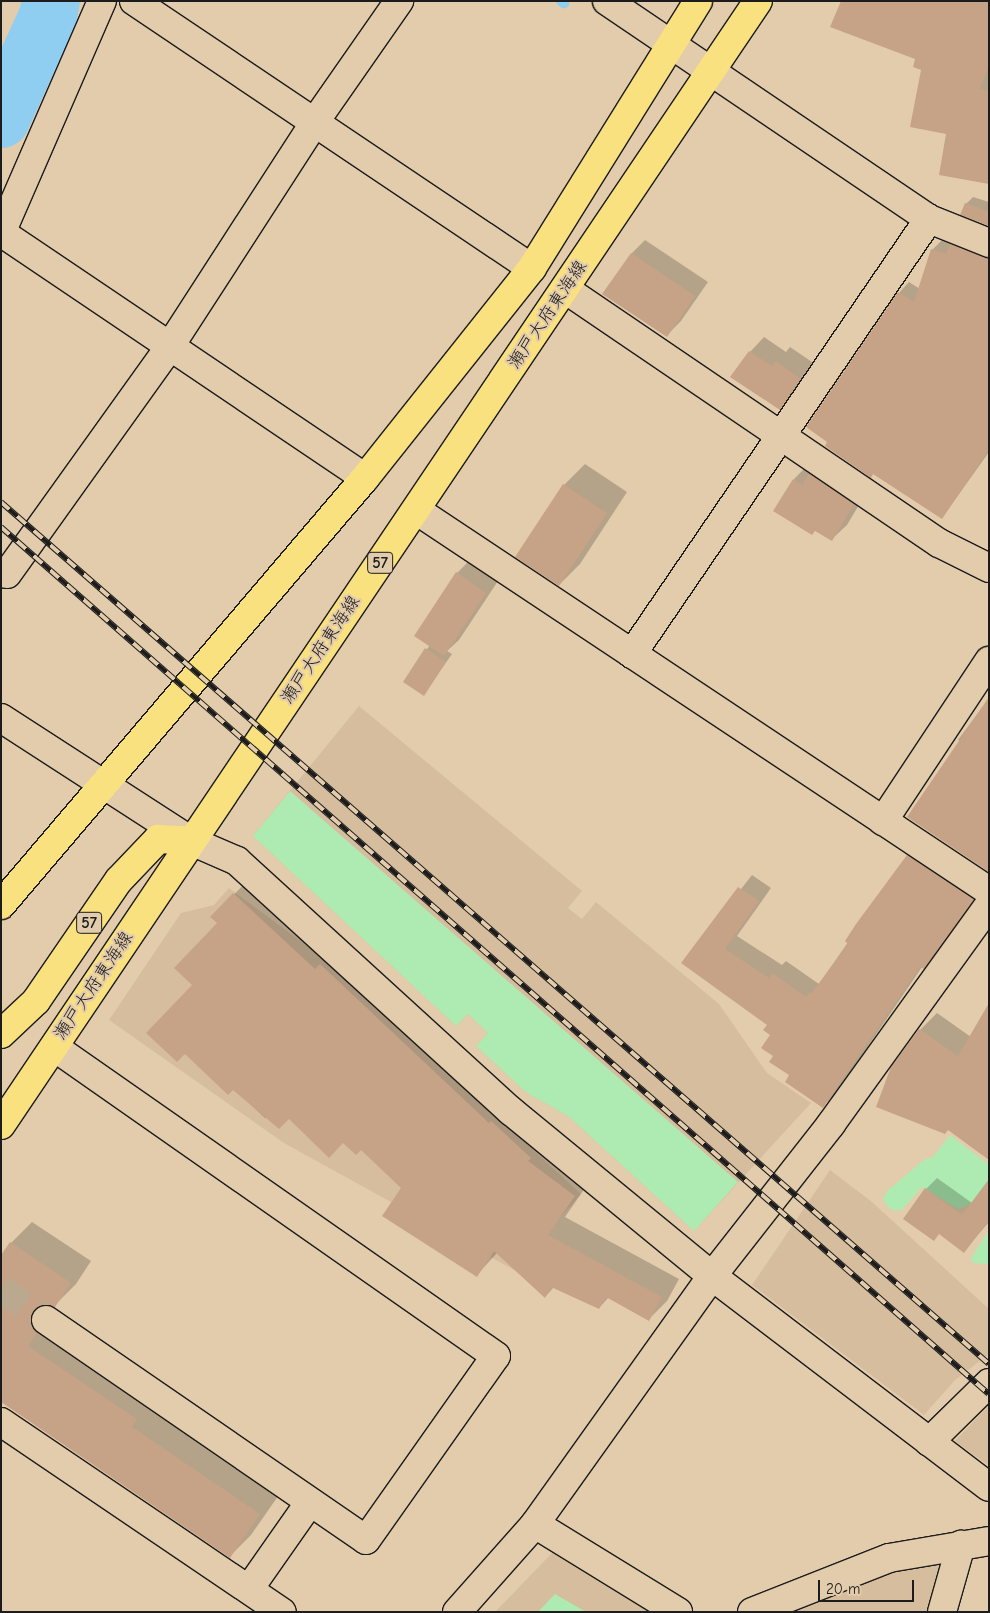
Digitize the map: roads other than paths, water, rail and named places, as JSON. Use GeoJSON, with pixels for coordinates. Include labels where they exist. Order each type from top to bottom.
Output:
{"type":"FeatureCollection","features":[{"type":"Feature","properties":{"kind":"main road"},"geometry":{"type":"LineString","coordinates":[[1,905],[103,783],[365,478],[532,268],[698,1]]}},
{"type":"Feature","properties":{"kind":"main road","name":"瀬戸大府東海線"},"geometry":{"type":"LineString","coordinates":[[1,1125],[758,1]]}},
{"type":"Feature","properties":{"kind":"main road","name":"57"},"geometry":{"type":"LineString","coordinates":[[1,1034],[36,1001],[119,880],[158,839],[191,841]]}},
{"type":"Feature","properties":{"kind":"street"},"geometry":{"type":"LineString","coordinates":[[102,1],[1,233],[365,478]]}},
{"type":"Feature","properties":{"kind":"street"},"geometry":{"type":"LineString","coordinates":[[134,1],[532,268]]}},
{"type":"Feature","properties":{"kind":"street"},"geometry":{"type":"LineString","coordinates":[[3,575],[170,346],[314,123],[399,1]]}},
{"type":"Feature","properties":{"kind":"street"},"geometry":{"type":"LineString","coordinates":[[607,1],[712,70],[929,219],[989,243]]}},
{"type":"Feature","properties":{"kind":"street"},"geometry":{"type":"LineString","coordinates":[[632,654],[929,219]]}},
{"type":"Feature","properties":{"kind":"street"},"geometry":{"type":"LineString","coordinates":[[565,289],[939,543],[989,568]]}},
{"type":"Feature","properties":{"kind":"street"},"geometry":{"type":"LineString","coordinates":[[416,510],[883,821],[987,906],[831,1124],[712,1276],[534,1524],[457,1612]]}},
{"type":"Feature","properties":{"kind":"street"},"geometry":{"type":"LineString","coordinates":[[883,821],[989,661]]}},
{"type":"Feature","properties":{"kind":"street"},"geometry":{"type":"LineString","coordinates":[[1,718],[191,841],[237,861],[511,1111],[712,1276],[989,1487]]}},
{"type":"Feature","properties":{"kind":"street"},"geometry":{"type":"LineString","coordinates":[[46,1320],[366,1540],[496,1356],[54,1047]]}},
{"type":"Feature","properties":{"kind":"street"},"geometry":{"type":"LineString","coordinates":[[929,1442],[989,1383]]}},
{"type":"Feature","properties":{"kind":"street"},"geometry":{"type":"LineString","coordinates":[[1,1422],[282,1612]]}},
{"type":"Feature","properties":{"kind":"street"},"geometry":{"type":"LineString","coordinates":[[249,1589],[310,1502]]}},
{"type":"Feature","properties":{"kind":"street"},"geometry":{"type":"LineString","coordinates":[[534,1524],[678,1612]]}},
{"type":"Feature","properties":{"kind":"street"},"geometry":{"type":"LineString","coordinates":[[752,1612],[889,1558],[989,1541]]}},
{"type":"Feature","properties":{"kind":"street"},"geometry":{"type":"LineString","coordinates":[[942,1612],[962,1546]]}},
{"type":"Feature","properties":{"kind":"waterway"},"geometry":{"type":"LineString","coordinates":[[1,119],[48,16],[51,1]]}},
{"type":"Feature","properties":{"kind":"tunnel"},"geometry":{"type":"LineString","coordinates":[[1,1289],[46,1320]]}},
{"type":"Feature","properties":{"kind":"railway"},"geometry":{"type":"LineString","coordinates":[[1,502],[989,1364]]}},
{"type":"Feature","properties":{"kind":"railway"},"geometry":{"type":"LineString","coordinates":[[1,527],[989,1394]]}}]}
